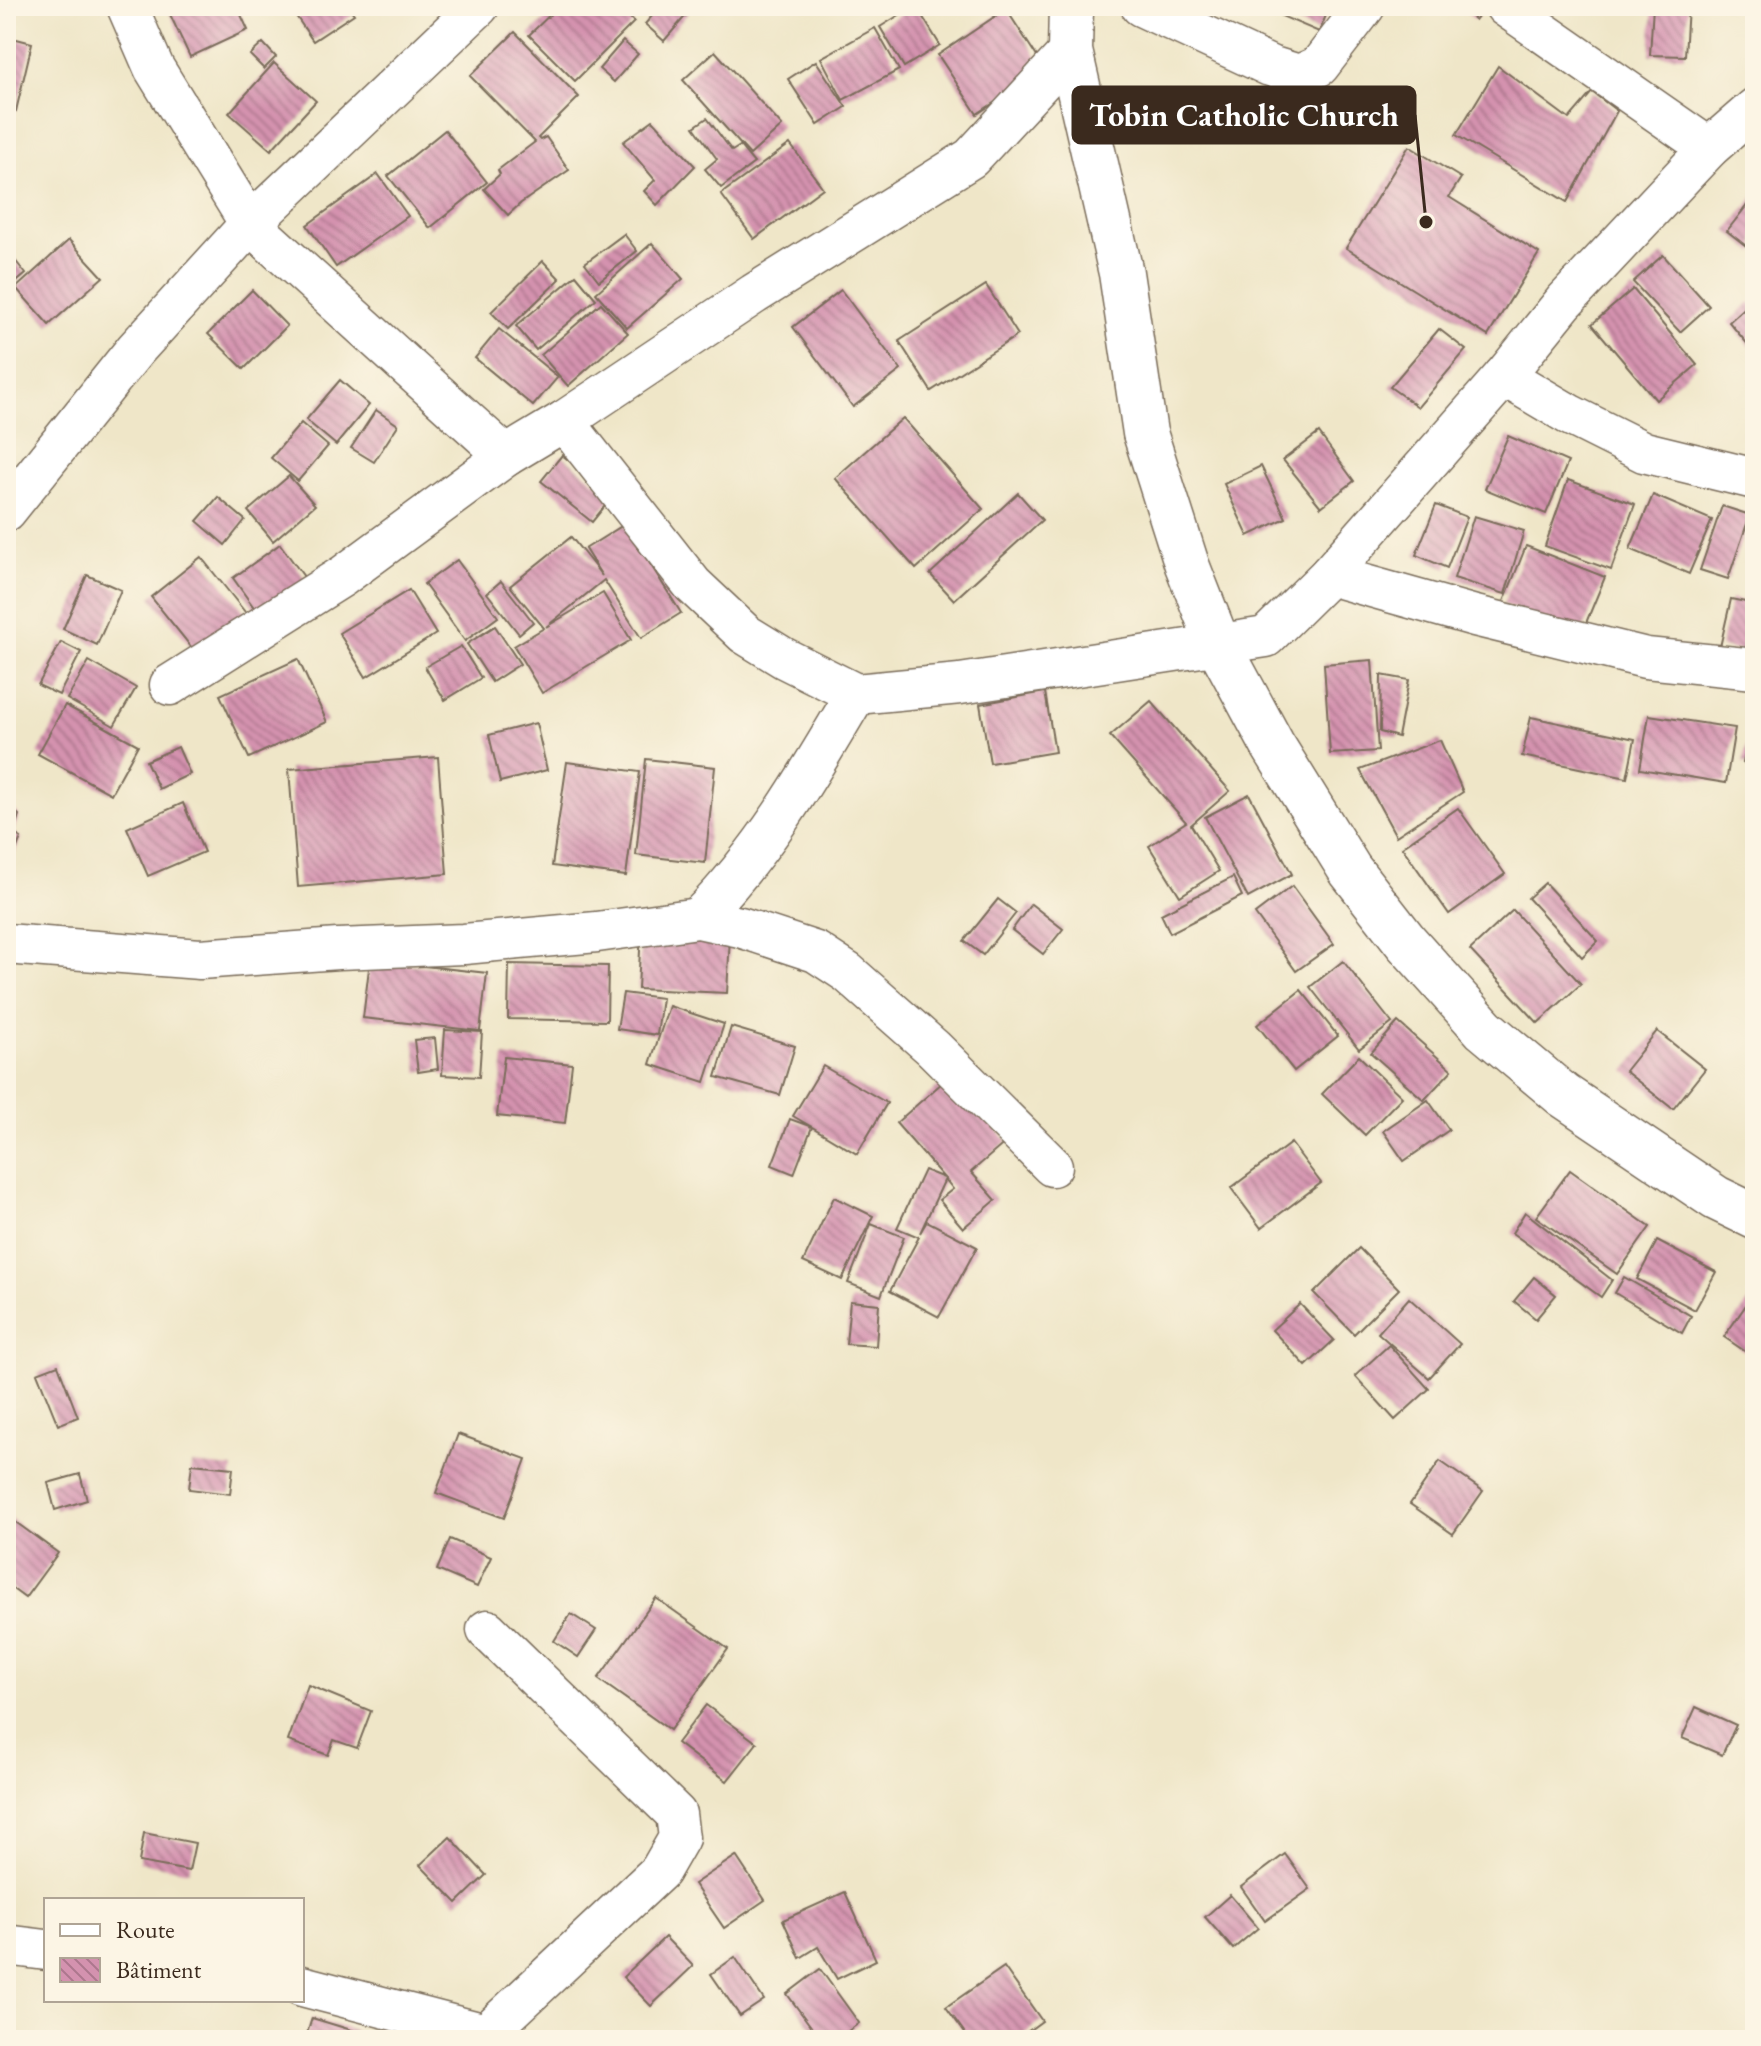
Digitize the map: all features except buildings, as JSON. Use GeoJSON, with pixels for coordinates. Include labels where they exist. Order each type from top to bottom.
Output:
{"type":"FeatureCollection","features":[{"type":"Feature","properties":{"kind":"main road"},"geometry":{"type":"LineString","coordinates":[[1071,6],[1070,51],[1121,273],[1145,433],[1187,565],[1218,644],[1272,744],[1350,870],[1406,942],[1484,1029],[1563,1095],[1716,1198],[1755,1217]]}},
{"type":"Feature","properties":{"kind":"street"},"geometry":{"type":"LineString","coordinates":[[127,6],[154,68],[250,224],[506,456]]}},
{"type":"Feature","properties":{"kind":"street"},"geometry":{"type":"LineString","coordinates":[[6,511],[135,350],[250,224],[479,6]]}},
{"type":"Feature","properties":{"kind":"street"},"geometry":{"type":"LineString","coordinates":[[1141,6],[1270,66],[1299,75],[1319,66],[1365,6]]}},
{"type":"Feature","properties":{"kind":"street"},"geometry":{"type":"LineString","coordinates":[[1505,6],[1709,148]]}},
{"type":"Feature","properties":{"kind":"street"},"geometry":{"type":"LineString","coordinates":[[170,685],[343,576],[506,456],[564,421],[754,294],[971,158],[1070,51]]}},
{"type":"Feature","properties":{"kind":"street"},"geometry":{"type":"LineString","coordinates":[[564,421],[693,585],[745,634],[784,658],[856,694],[960,684],[1266,637],[1329,575],[1504,376],[1564,302],[1709,148],[1755,108]]}},
{"type":"Feature","properties":{"kind":"street"},"geometry":{"type":"LineString","coordinates":[[1504,376],[1570,415],[1644,452],[1755,479]]}},
{"type":"Feature","properties":{"kind":"street"},"geometry":{"type":"LineString","coordinates":[[1329,575],[1475,616],[1646,658],[1755,669]]}},
{"type":"Feature","properties":{"kind":"street"},"geometry":{"type":"LineString","coordinates":[[698,918],[755,856],[856,694]]}},
{"type":"Feature","properties":{"kind":"street"},"geometry":{"type":"LineString","coordinates":[[6,944],[200,959],[464,944],[597,932],[698,918],[740,927],[816,952],[848,973],[933,1048],[1052,1166]]}},
{"type":"Feature","properties":{"kind":"street"},"geometry":{"type":"LineString","coordinates":[[304,1987],[492,2037],[660,1871],[679,1838],[676,1814],[487,1630]]}},
{"type":"Feature","properties":{"kind":"street"},"geometry":{"type":"LineString","coordinates":[[6,1945],[44,1950]]}},
{"type":"Feature","properties":{"kind":"place","name":"Tobin Catholic Church"},"geometry":{"type":"Point","coordinates":[1426,222]}}]}
